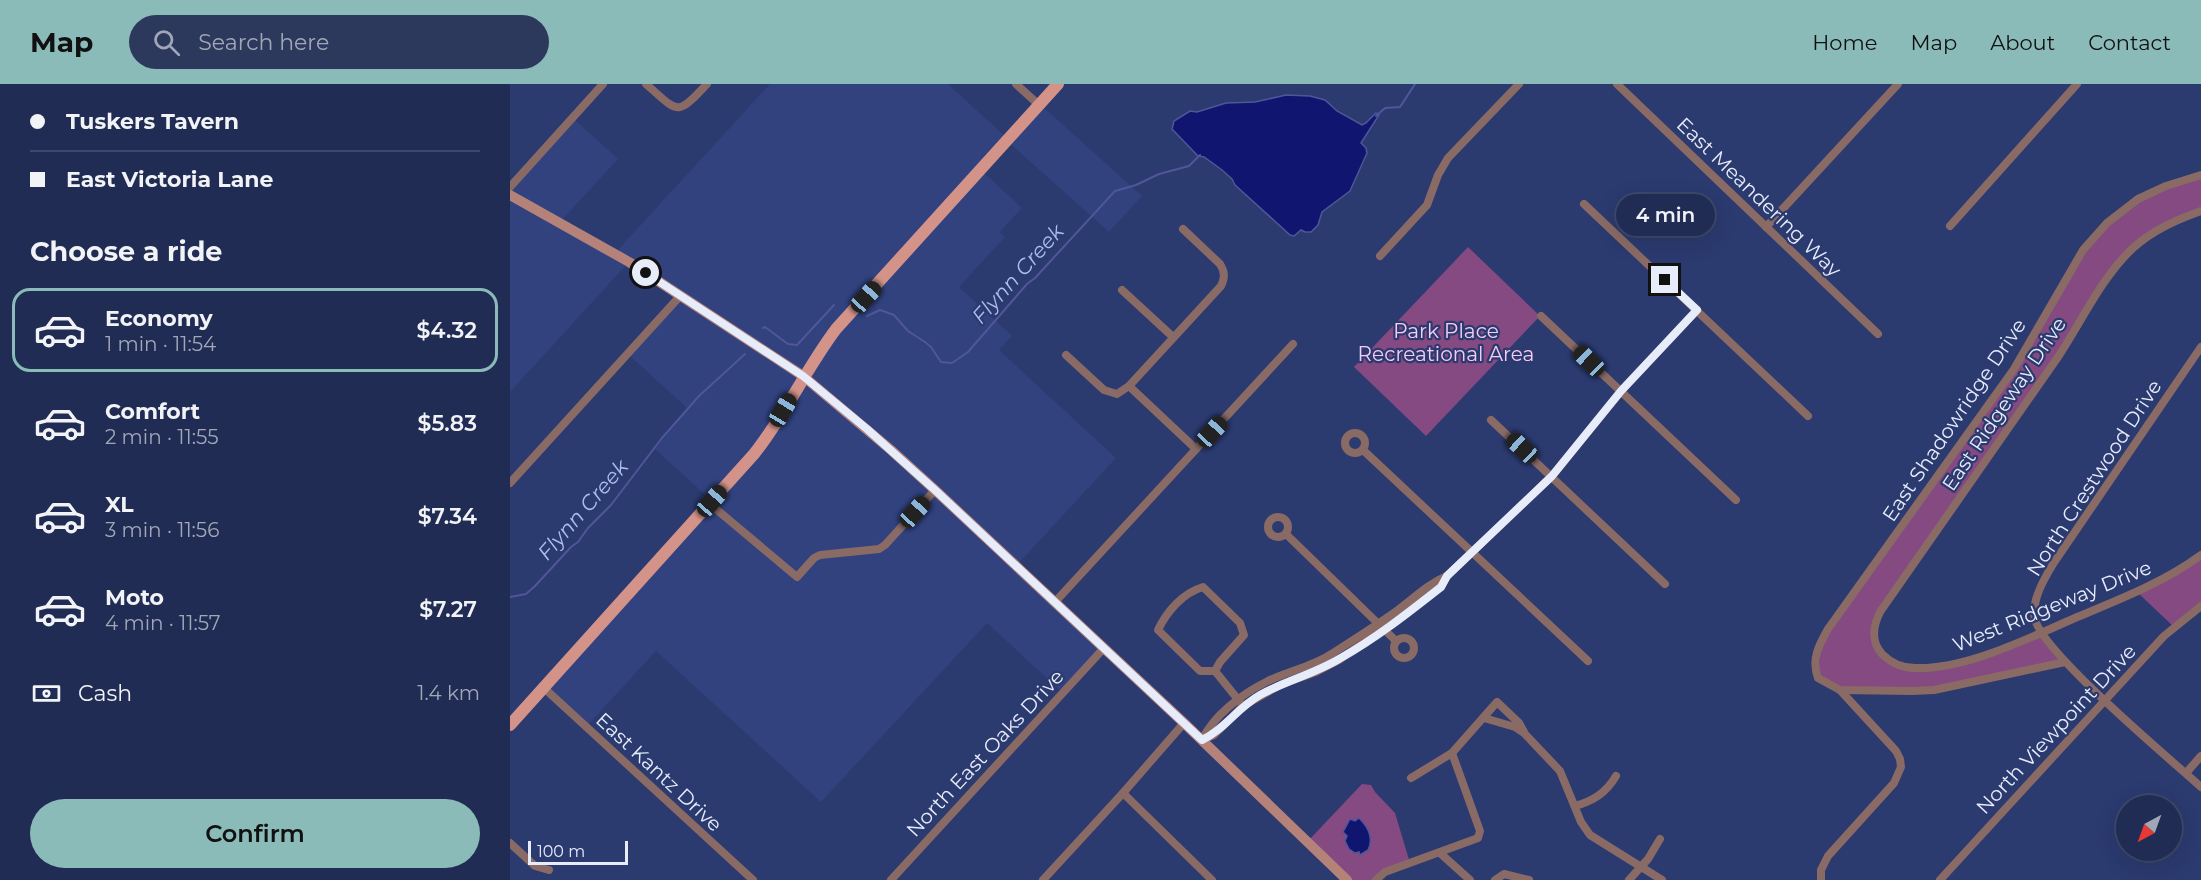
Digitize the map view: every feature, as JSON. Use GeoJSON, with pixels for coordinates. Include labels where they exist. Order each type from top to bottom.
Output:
{"type":"FeatureCollection","features":[{"type":"Feature","properties":{"kind":"main road"},"geometry":{"type":"LineString","coordinates":[[510,725],[710,504],[766,438],[803,376],[836,329],[1058,84]]}},
{"type":"Feature","properties":{"kind":"main road"},"geometry":{"type":"LineString","coordinates":[[510,195],[629,262],[803,376],[935,490],[1202,740],[1347,880]]}},
{"type":"Feature","properties":{"kind":"street"},"geometry":{"type":"LineString","coordinates":[[510,187],[603,84]]}},
{"type":"Feature","properties":{"kind":"street"},"geometry":{"type":"LineString","coordinates":[[646,84],[669,104],[678,108],[687,106],[707,84]]}},
{"type":"Feature","properties":{"kind":"street"},"geometry":{"type":"LineString","coordinates":[[1016,84],[1039,105]]}},
{"type":"Feature","properties":{"kind":"street"},"geometry":{"type":"LineString","coordinates":[[1380,256],[1427,205],[1438,175],[1448,158],[1519,84]]}},
{"type":"Feature","properties":{"kind":"street","name":"East Meandering Way"},"geometry":{"type":"LineString","coordinates":[[1617,84],[1878,334]]}},
{"type":"Feature","properties":{"kind":"street"},"geometry":{"type":"LineString","coordinates":[[1766,227],[1898,84]]}},
{"type":"Feature","properties":{"kind":"street"},"geometry":{"type":"LineString","coordinates":[[1950,226],[2077,84]]}},
{"type":"Feature","properties":{"kind":"street","name":"East Shadowridge Drive"},"geometry":{"type":"LineString","coordinates":[[1821,880],[1821,870],[1828,856],[1894,783],[1901,767],[1896,751],[1840,690],[1818,678],[1814,666],[1821,642],[2014,369],[2083,250],[2107,223],[2138,199],[2166,186],[2201,175]]}},
{"type":"Feature","properties":{"kind":"street"},"geometry":{"type":"LineString","coordinates":[[1584,204],[1808,416]]}},
{"type":"Feature","properties":{"kind":"street","name":"East Ridgeway Drive"},"geometry":{"type":"LineString","coordinates":[[1878,649],[1874,638],[1874,627],[1880,612],[2065,346],[2111,273],[2133,249],[2155,231],[2181,218],[2201,212]]}},
{"type":"Feature","properties":{"kind":"street"},"geometry":{"type":"LineString","coordinates":[[1066,355],[1104,390],[1118,394],[1129,386],[1221,286],[1224,274],[1220,264],[1183,229]]}},
{"type":"Feature","properties":{"kind":"street"},"geometry":{"type":"LineString","coordinates":[[1122,290],[1173,337]]}},
{"type":"Feature","properties":{"kind":"street"},"geometry":{"type":"LineString","coordinates":[[510,483],[681,295]]}},
{"type":"Feature","properties":{"kind":"street"},"geometry":{"type":"LineString","coordinates":[[1202,740],[1214,735],[1241,703],[1339,660],[1380,627],[1441,587],[1447,576],[1552,476],[1621,391],[1697,310]]}},
{"type":"Feature","properties":{"kind":"street"},"geometry":{"type":"LineString","coordinates":[[1541,316],[1736,500]]}},
{"type":"Feature","properties":{"kind":"street"},"geometry":{"type":"LineString","coordinates":[[1055,602],[1293,344]]}},
{"type":"Feature","properties":{"kind":"street","name":"North Crestwood Drive"},"geometry":{"type":"LineString","coordinates":[[2040,633],[2035,620],[2034,608],[2049,571],[2201,347]]}},
{"type":"Feature","properties":{"kind":"street"},"geometry":{"type":"LineString","coordinates":[[1129,386],[1196,449]]}},
{"type":"Feature","properties":{"kind":"street"},"geometry":{"type":"LineString","coordinates":[[1491,420],[1665,584]]}},
{"type":"Feature","properties":{"kind":"street"},"geometry":{"type":"LineString","coordinates":[[1363,450],[1588,662]]}},
{"type":"Feature","properties":{"kind":"street"},"geometry":{"type":"LineString","coordinates":[[710,504],[797,577],[808,563],[820,555],[873,550],[885,545],[935,490]]}},
{"type":"Feature","properties":{"kind":"street"},"geometry":{"type":"LineString","coordinates":[[1286,534],[1396,641]]}},
{"type":"Feature","properties":{"kind":"street","name":"West Ridgeway Drive"},"geometry":{"type":"LineString","coordinates":[[1878,649],[1887,659],[1899,665],[1914,668],[1966,662],[2162,581],[2201,555]]}},
{"type":"Feature","properties":{"kind":"street"},"geometry":{"type":"LineString","coordinates":[[1203,587],[1240,623],[1244,634],[1215,671],[1200,671],[1158,630],[1164,618],[1190,591],[1203,587]]}},
{"type":"Feature","properties":{"kind":"street","name":"North Viewpoint Drive"},"geometry":{"type":"LineString","coordinates":[[1940,880],[2164,636],[2201,606]]}},
{"type":"Feature","properties":{"kind":"street"},"geometry":{"type":"LineString","coordinates":[[2040,633],[2065,662],[2201,787]]}},
{"type":"Feature","properties":{"kind":"street","name":"North East Oaks Drive"},"geometry":{"type":"LineString","coordinates":[[891,880],[1104,648]]}},
{"type":"Feature","properties":{"kind":"street"},"geometry":{"type":"LineString","coordinates":[[1840,690],[1912,692],[1934,690],[2065,662]]}},
{"type":"Feature","properties":{"kind":"street"},"geometry":{"type":"LineString","coordinates":[[1215,671],[1241,703]]}},
{"type":"Feature","properties":{"kind":"street","name":"East Kantz Drive"},"geometry":{"type":"LineString","coordinates":[[544,688],[753,880]]}},
{"type":"Feature","properties":{"kind":"street"},"geometry":{"type":"LineString","coordinates":[[1411,778],[1452,753],[1497,702],[1519,723],[1524,733]]}},
{"type":"Feature","properties":{"kind":"street"},"geometry":{"type":"LineString","coordinates":[[1484,718],[1515,727],[1524,733],[1560,771],[1581,822],[1590,835],[1662,880]]}},
{"type":"Feature","properties":{"kind":"street"},"geometry":{"type":"LineString","coordinates":[[1043,880],[1124,793],[1184,723]]}},
{"type":"Feature","properties":{"kind":"street"},"geometry":{"type":"LineString","coordinates":[[1376,880],[1385,872],[1474,840],[1479,834],[1452,753]]}},
{"type":"Feature","properties":{"kind":"street"},"geometry":{"type":"LineString","coordinates":[[2186,773],[2201,756]]}},
{"type":"Feature","properties":{"kind":"street"},"geometry":{"type":"LineString","coordinates":[[1575,806],[1599,796],[1616,776]]}},
{"type":"Feature","properties":{"kind":"street"},"geometry":{"type":"LineString","coordinates":[[1124,793],[1212,880]]}},
{"type":"Feature","properties":{"kind":"street"},"geometry":{"type":"LineString","coordinates":[[1629,880],[1660,839]]}},
{"type":"Feature","properties":{"kind":"street"},"geometry":{"type":"LineString","coordinates":[[510,843],[535,866],[549,870]]}},
{"type":"Feature","properties":{"kind":"street"},"geometry":{"type":"LineString","coordinates":[[1440,853],[1470,880]]}},
{"type":"Feature","properties":{"kind":"street"},"geometry":{"type":"LineString","coordinates":[[1495,880],[1504,874],[1529,880]]}},
{"type":"Feature","properties":{"kind":"shaded area"},"geometry":{"type":"Polygon","coordinates":[[[770,84],[948,84],[1008,139],[1040,104],[1142,196],[1109,232],[1007,141],[981,170],[1022,208],[1000,232],[1005,237],[959,287],[1012,336],[999,350],[1116,458],[1016,566],[1104,648],[1063,693],[987,623],[821,802],[656,651],[586,727],[544,688],[712,501],[655,449],[688,409],[628,354],[681,295],[629,262],[510,392],[510,187],[573,118],[618,159],[560,222],[614,254],[770,84]]]}},
{"type":"Feature","properties":{"kind":"shaded area"},"geometry":{"type":"Polygon","coordinates":[[[1286,95],[1310,96],[1325,100],[1337,111],[1362,125],[1376,113],[1379,115],[1361,143],[1367,153],[1350,191],[1322,212],[1318,225],[1311,232],[1301,230],[1294,236],[1290,235],[1235,185],[1222,170],[1204,157],[1198,156],[1172,129],[1174,121],[1190,111],[1197,112],[1226,103],[1255,102],[1286,95]]]}},
{"type":"Feature","properties":{"kind":"shaded area"},"geometry":{"type":"Polygon","coordinates":[[[1359,818],[1370,837],[1368,850],[1360,855],[1359,852],[1355,853],[1349,849],[1345,841],[1347,836],[1343,832],[1350,819],[1355,821],[1359,818]]]}},
{"type":"Feature","properties":{"kind":"green space"},"geometry":{"type":"Polygon","coordinates":[[[2201,175],[2201,211],[2155,231],[2111,273],[1880,612],[1874,638],[1887,659],[1913,668],[1966,662],[2040,633],[2065,662],[1934,690],[1840,690],[1818,678],[1821,642],[2014,369],[2083,250],[2138,199],[2201,175]]]}},
{"type":"Feature","properties":{"kind":"green space","name":"Park Place Recreational Area"},"geometry":{"type":"Polygon","coordinates":[[[1468,247],[1540,316],[1426,436],[1354,367],[1468,247]]]}},
{"type":"Feature","properties":{"kind":"green space"},"geometry":{"type":"Polygon","coordinates":[[[2201,555],[2201,606],[2174,627],[2137,592],[2201,555]]]}},
{"type":"Feature","properties":{"kind":"green space"},"geometry":{"type":"Polygon","coordinates":[[[1362,784],[1371,785],[1395,813],[1410,863],[1376,880],[1347,880],[1307,842],[1362,784]]]}},
{"type":"Feature","properties":{"kind":"waterway"},"geometry":{"type":"LineString","coordinates":[[1376,116],[1385,108],[1400,107],[1415,84]]}},
{"type":"Feature","properties":{"kind":"waterway","name":"Flynn Creek"},"geometry":{"type":"LineString","coordinates":[[867,316],[880,310],[894,315],[908,331],[931,347],[941,362],[952,363],[968,352],[1027,284],[1115,191],[1136,185],[1159,174],[1189,166],[1200,155]]}},
{"type":"Feature","properties":{"kind":"waterway","name":"Flynn Creek"},"geometry":{"type":"LineString","coordinates":[[763,328],[765,327],[788,344],[797,345],[834,305]]}},
{"type":"Feature","properties":{"kind":"waterway","name":"Flynn Creek"},"geometry":{"type":"LineString","coordinates":[[510,597],[526,594],[578,542],[699,396],[745,354]]}},
{"type":"Feature","properties":{"kind":"route"},"geometry":{"type":"LineString","coordinates":[[646,273],[803,376],[867,429],[1202,740],[1214,735],[1236,712],[1260,695],[1339,660],[1441,587],[1447,576],[1552,476],[1621,391],[1697,310],[1665,280]]}}]}
